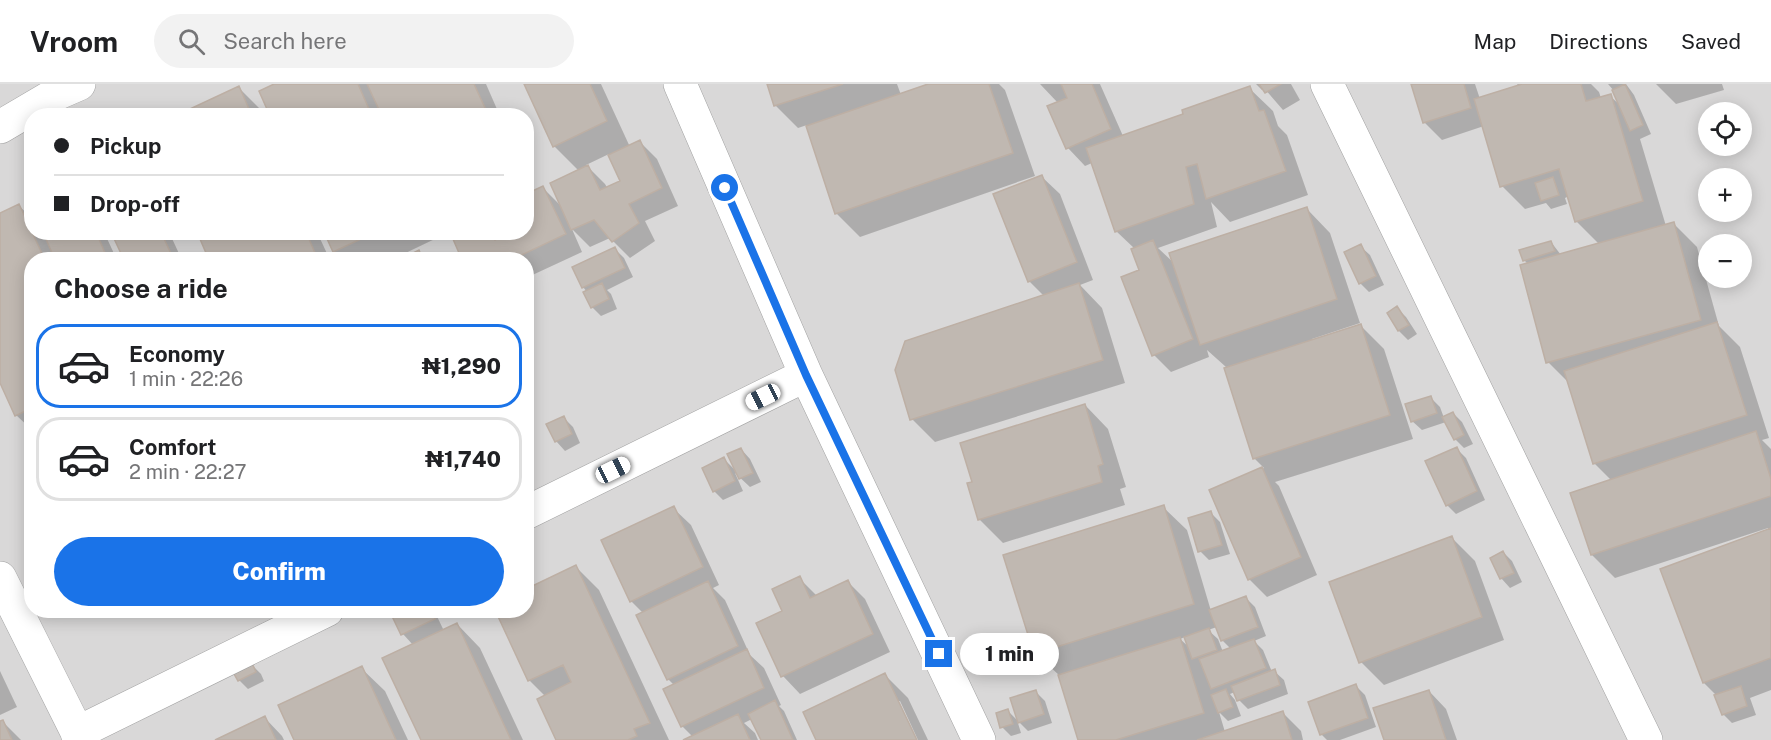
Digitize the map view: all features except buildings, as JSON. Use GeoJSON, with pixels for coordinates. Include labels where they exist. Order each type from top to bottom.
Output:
{"type":"FeatureCollection","features":[{"type":"Feature","properties":{"kind":"street"},"geometry":{"type":"LineString","coordinates":[[33,108],[79,84]]}},
{"type":"Feature","properties":{"kind":"street"},"geometry":{"type":"LineString","coordinates":[[680,84],[806,375],[979,740]]}},
{"type":"Feature","properties":{"kind":"street"},"geometry":{"type":"LineString","coordinates":[[1327,84],[1646,740]]}},
{"type":"Feature","properties":{"kind":"street"},"geometry":{"type":"LineString","coordinates":[[0,128],[24,113]]}},
{"type":"Feature","properties":{"kind":"street"},"geometry":{"type":"LineString","coordinates":[[534,509],[806,375]]}},
{"type":"Feature","properties":{"kind":"street"},"geometry":{"type":"LineString","coordinates":[[0,578],[79,736],[311,618]]}},
{"type":"Feature","properties":{"kind":"shaded area"},"geometry":{"type":"Polygon","coordinates":[[[0,84],[1771,84],[1771,740],[0,740],[0,84]]]}},
{"type":"Feature","properties":{"kind":"route"},"geometry":{"type":"LineString","coordinates":[[725,188],[806,375],[939,654]]}}]}
